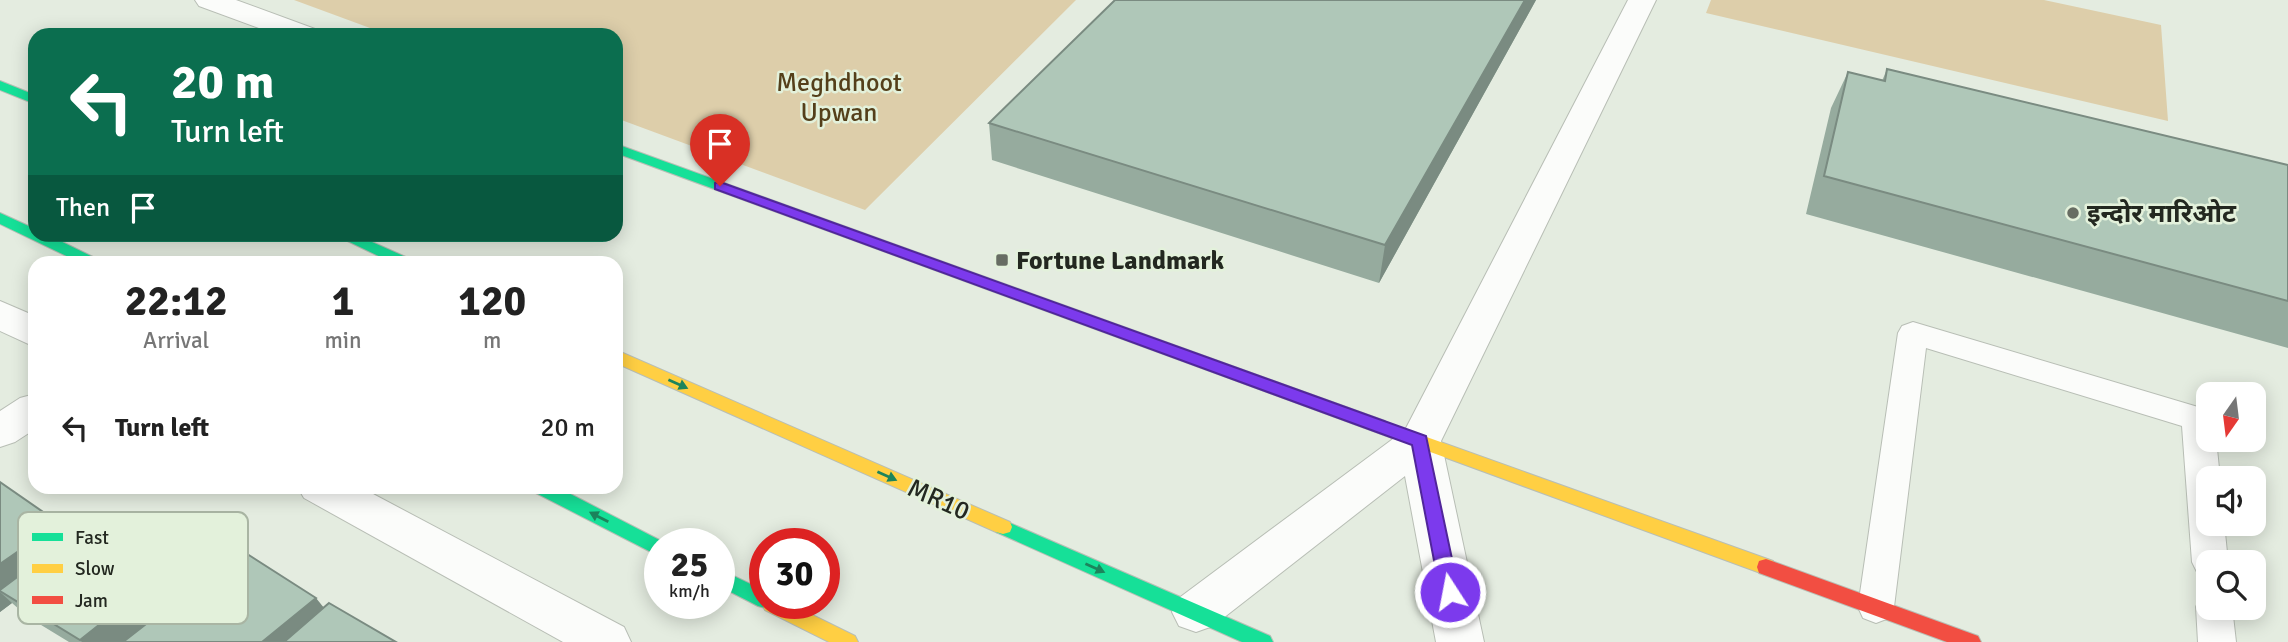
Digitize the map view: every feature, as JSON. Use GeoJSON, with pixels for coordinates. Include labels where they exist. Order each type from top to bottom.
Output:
{"type":"FeatureCollection","features":[{"type":"Feature","properties":{"kind":"street"},"geometry":{"type":"LineString","coordinates":[[209,0],[286,28]]}},
{"type":"Feature","properties":{"kind":"street"},"geometry":{"type":"LineString","coordinates":[[1196,612],[1420,441],[1642,0]]}},
{"type":"Feature","properties":{"kind":"street"},"geometry":{"type":"LineString","coordinates":[[0,85],[28,97]]}},
{"type":"Feature","properties":{"kind":"street"},"geometry":{"type":"LineString","coordinates":[[623,151],[1971,642]]}},
{"type":"Feature","properties":{"kind":"street"},"geometry":{"type":"LineString","coordinates":[[0,218],[28,232]]}},
{"type":"Feature","properties":{"kind":"street"},"geometry":{"type":"LineString","coordinates":[[49,242],[77,256]]}},
{"type":"Feature","properties":{"kind":"street"},"geometry":{"type":"LineString","coordinates":[[358,242],[390,256]]}},
{"type":"Feature","properties":{"kind":"street"},"geometry":{"type":"LineString","coordinates":[[0,314],[28,329]]}},
{"type":"Feature","properties":{"kind":"street","name":"MR10"},"geometry":{"type":"LineString","coordinates":[[623,359],[1263,642]]}},
{"type":"Feature","properties":{"kind":"street"},"geometry":{"type":"LineString","coordinates":[[0,431],[28,413]]}},
{"type":"Feature","properties":{"kind":"street"},"geometry":{"type":"LineString","coordinates":[[1420,441],[1460,642]]}},
{"type":"Feature","properties":{"kind":"street"},"geometry":{"type":"LineString","coordinates":[[334,494],[607,642]]}},
{"type":"Feature","properties":{"kind":"street"},"geometry":{"type":"LineString","coordinates":[[554,494],[644,540]]}},
{"type":"Feature","properties":{"kind":"street"},"geometry":{"type":"LineString","coordinates":[[802,619],[849,642]]}},
{"type":"Feature","properties":{"kind":"lane"},"geometry":{"type":"LineString","coordinates":[[1876,607],[1913,333],[2198,419],[2209,550]]}},
{"type":"Feature","properties":{"kind":"lane"},"geometry":{"type":"LineString","coordinates":[[2215,620],[2217,642]]}},
{"type":"Feature","properties":{"kind":"green space","name":"Meghdhoot Upwan"},"geometry":{"type":"Polygon","coordinates":[[[294,0],[1076,0],[865,210],[623,121],[623,28],[370,28],[294,0]]]}},
{"type":"Feature","properties":{"kind":"green space"},"geometry":{"type":"Polygon","coordinates":[[[1711,0],[2044,0],[2161,25],[2168,121],[1706,13],[1711,0]]]}},
{"type":"Feature","properties":{"kind":"building"},"geometry":{"type":"Polygon","coordinates":[[[1115,0],[1525,0],[1385,245],[989,123],[1115,0]]]}},
{"type":"Feature","properties":{"kind":"building"},"geometry":{"type":"Polygon","coordinates":[[[1887,69],[2288,165],[2288,301],[1824,176],[1848,72],[1885,81],[1887,69]]]}},
{"type":"Feature","properties":{"kind":"building"},"geometry":{"type":"Polygon","coordinates":[[[0,482],[43,512],[18,512],[18,551],[0,564],[0,482]]]}},
{"type":"Feature","properties":{"kind":"building"},"geometry":{"type":"Polygon","coordinates":[[[248,554],[316,598],[262,642],[123,642],[146,624],[248,624],[248,554]]]}},
{"type":"Feature","properties":{"kind":"building"},"geometry":{"type":"Polygon","coordinates":[[[18,576],[18,602],[0,590],[18,576]]]}},
{"type":"Feature","properties":{"kind":"building"},"geometry":{"type":"Polygon","coordinates":[[[329,603],[396,642],[284,642],[329,603]]]}},
{"type":"Feature","properties":{"kind":"building"},"geometry":{"type":"Polygon","coordinates":[[[54,624],[100,624],[80,640],[54,624]]]}},
{"type":"Feature","properties":{"kind":"traffic: fast"},"geometry":{"type":"LineString","coordinates":[[0,85],[28,97]]}},
{"type":"Feature","properties":{"kind":"traffic: fast"},"geometry":{"type":"LineString","coordinates":[[623,151],[1379,426]]}},
{"type":"Feature","properties":{"kind":"traffic: fast"},"geometry":{"type":"LineString","coordinates":[[0,218],[28,232]]}},
{"type":"Feature","properties":{"kind":"traffic: fast"},"geometry":{"type":"LineString","coordinates":[[49,242],[78,256]]}},
{"type":"Feature","properties":{"kind":"traffic: fast"},"geometry":{"type":"LineString","coordinates":[[358,242],[390,256]]}},
{"type":"Feature","properties":{"kind":"traffic: fast"},"geometry":{"type":"LineString","coordinates":[[554,494],[644,540]]}},
{"type":"Feature","properties":{"kind":"traffic: fast"},"geometry":{"type":"LineString","coordinates":[[1003,527],[1263,642]]}},
{"type":"Feature","properties":{"kind":"traffic: fast"},"geometry":{"type":"LineString","coordinates":[[735,585],[749,592]]}},
{"type":"Feature","properties":{"kind":"traffic: slow"},"geometry":{"type":"LineString","coordinates":[[623,359],[1003,527]]}},
{"type":"Feature","properties":{"kind":"traffic: slow"},"geometry":{"type":"LineString","coordinates":[[1379,426],[1766,567]]}},
{"type":"Feature","properties":{"kind":"traffic: slow"},"geometry":{"type":"LineString","coordinates":[[802,619],[848,642]]}},
{"type":"Feature","properties":{"kind":"traffic: jam"},"geometry":{"type":"LineString","coordinates":[[1766,567],[1971,642]]}},
{"type":"Feature","properties":{"kind":"place","name":"इन्दोर मारिओट"},"geometry":{"type":"Point","coordinates":[2073,213]}},
{"type":"Feature","properties":{"kind":"place","name":"Fortune Landmark"},"geometry":{"type":"Point","coordinates":[1002,260]}},
{"type":"Feature","properties":{"kind":"route"},"geometry":{"type":"LineString","coordinates":[[720,186],[1420,441],[1450,592]]}}]}
